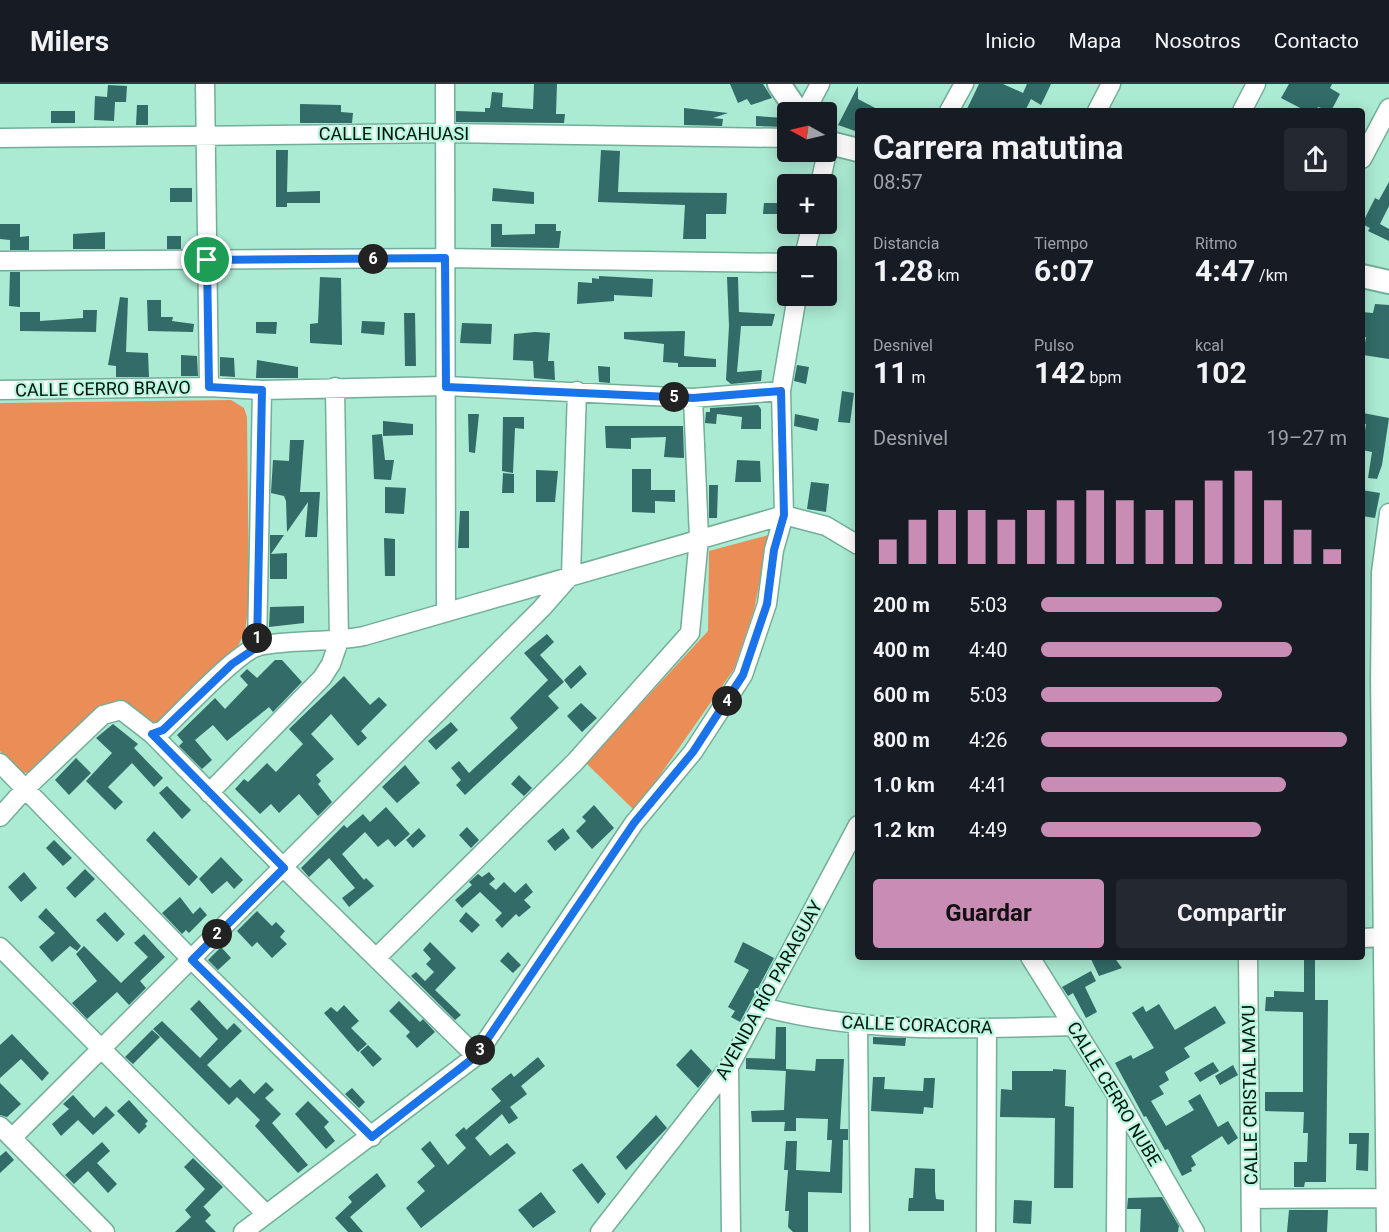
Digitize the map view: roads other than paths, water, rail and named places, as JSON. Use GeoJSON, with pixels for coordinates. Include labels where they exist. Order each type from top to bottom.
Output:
{"type":"FeatureCollection","features":[{"type":"Feature","properties":{"kind":"main road"},"geometry":{"type":"LineString","coordinates":[[779,84],[791,102]]}},
{"type":"Feature","properties":{"kind":"main road"},"geometry":{"type":"LineString","coordinates":[[837,145],[855,149]]}},
{"type":"Feature","properties":{"kind":"main road"},"geometry":{"type":"LineString","coordinates":[[1365,277],[1389,282]]}},
{"type":"Feature","properties":{"kind":"street"},"geometry":{"type":"LineString","coordinates":[[205,84],[209,387]]}},
{"type":"Feature","properties":{"kind":"street"},"geometry":{"type":"LineString","coordinates":[[445,84],[446,612]]}},
{"type":"Feature","properties":{"kind":"street"},"geometry":{"type":"LineString","coordinates":[[810,102],[820,84]]}},
{"type":"Feature","properties":{"kind":"street"},"geometry":{"type":"LineString","coordinates":[[951,108],[964,84]]}},
{"type":"Feature","properties":{"kind":"street"},"geometry":{"type":"LineString","coordinates":[[1099,108],[1111,84]]}},
{"type":"Feature","properties":{"kind":"street"},"geometry":{"type":"LineString","coordinates":[[1244,108],[1256,84]]}},
{"type":"Feature","properties":{"kind":"street"},"geometry":{"type":"LineString","coordinates":[[1365,153],[1389,108]]}},
{"type":"Feature","properties":{"kind":"street","name":"CALLE INCAHUASI"},"geometry":{"type":"LineString","coordinates":[[0,138],[446,133],[777,138]]}},
{"type":"Feature","properties":{"kind":"street"},"geometry":{"type":"LineString","coordinates":[[0,261],[445,258],[777,263]]}},
{"type":"Feature","properties":{"kind":"street"},"geometry":{"type":"LineString","coordinates":[[243,1232],[372,1137],[476,1056],[634,823],[693,752],[743,675],[767,604],[774,550],[784,515],[781,391],[795,306]]}},
{"type":"Feature","properties":{"kind":"street"},"geometry":{"type":"LineString","coordinates":[[209,793],[322,678],[331,664],[339,641],[335,387]]}},
{"type":"Feature","properties":{"kind":"street","name":"CALLE CERRO BRAVO"},"geometry":{"type":"LineString","coordinates":[[0,390],[446,387],[693,398],[781,391]]}},
{"type":"Feature","properties":{"kind":"street"},"geometry":{"type":"LineString","coordinates":[[257,647],[262,390]]}},
{"type":"Feature","properties":{"kind":"street"},"geometry":{"type":"LineString","coordinates":[[105,1232],[6,1132],[102,1048],[192,960],[542,608],[571,574],[576,391]]}},
{"type":"Feature","properties":{"kind":"street"},"geometry":{"type":"LineString","coordinates":[[376,958],[574,762],[690,633],[699,538],[693,398]]}},
{"type":"Feature","properties":{"kind":"street"},"geometry":{"type":"LineString","coordinates":[[1386,1232],[1377,679],[1381,572],[1389,513]]}},
{"type":"Feature","properties":{"kind":"street"},"geometry":{"type":"LineString","coordinates":[[152,734],[163,730],[232,664],[257,647],[339,641],[784,515],[826,526],[855,542]]}},
{"type":"Feature","properties":{"kind":"street"},"geometry":{"type":"LineString","coordinates":[[0,817],[104,715],[113,710],[121,710],[130,714],[476,1056]]}},
{"type":"Feature","properties":{"kind":"street"},"geometry":{"type":"LineString","coordinates":[[0,763],[192,960],[372,1137]]}},
{"type":"Feature","properties":{"kind":"street","name":"AVENIDA RÍO PARAGUAY"},"geometry":{"type":"LineString","coordinates":[[600,1232],[729,1067],[855,831]]}},
{"type":"Feature","properties":{"kind":"street"},"geometry":{"type":"LineString","coordinates":[[1365,938],[1382,937]]}},
{"type":"Feature","properties":{"kind":"street"},"geometry":{"type":"LineString","coordinates":[[0,947],[266,1214]]}},
{"type":"Feature","properties":{"kind":"street","name":"CALLE CERRO NUBE"},"geometry":{"type":"LineString","coordinates":[[1032,960],[1117,1096],[1195,1232]]}},
{"type":"Feature","properties":{"kind":"street","name":"CALLE CRISTAL MAYU"},"geometry":{"type":"LineString","coordinates":[[1248,960],[1251,1232]]}},
{"type":"Feature","properties":{"kind":"street","name":"CALLE CORACORA"},"geometry":{"type":"LineString","coordinates":[[762,1007],[811,1019],[858,1025],[987,1028],[1074,1026]]}},
{"type":"Feature","properties":{"kind":"street"},"geometry":{"type":"LineString","coordinates":[[858,1025],[860,1232]]}},
{"type":"Feature","properties":{"kind":"street"},"geometry":{"type":"LineString","coordinates":[[986,1232],[987,1028]]}},
{"type":"Feature","properties":{"kind":"street"},"geometry":{"type":"LineString","coordinates":[[729,1067],[731,1232]]}},
{"type":"Feature","properties":{"kind":"street"},"geometry":{"type":"LineString","coordinates":[[1116,1232],[1117,1096]]}},
{"type":"Feature","properties":{"kind":"street"},"geometry":{"type":"LineString","coordinates":[[1251,1199],[1387,1206]]}}]}
